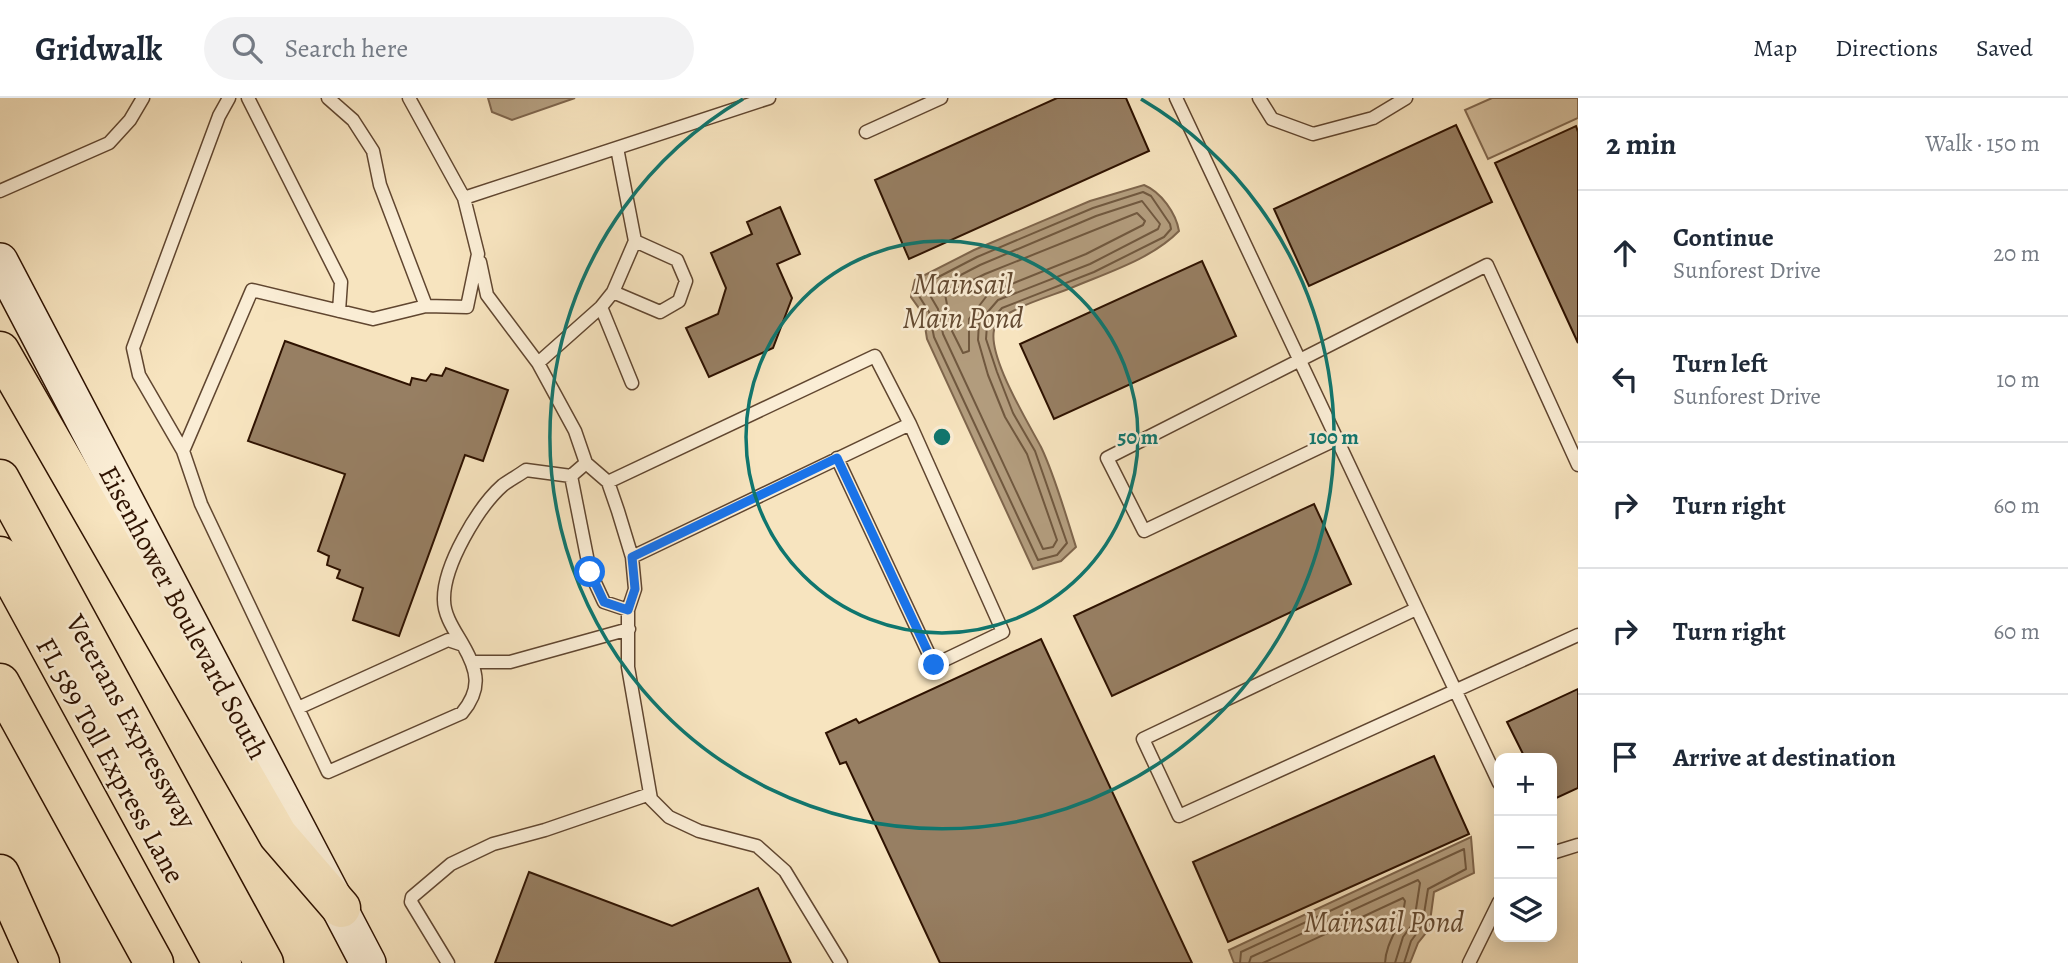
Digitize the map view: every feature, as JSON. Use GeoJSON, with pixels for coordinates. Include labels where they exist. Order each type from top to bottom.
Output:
{"type":"FeatureCollection","features":[{"type":"Feature","properties":{"kind":"highway"},"geometry":{"type":"LineString","coordinates":[[0,351],[278,835],[341,908]]}},
{"type":"Feature","properties":{"kind":"highway","name":"Veterans Expressway"},"geometry":{"type":"LineString","coordinates":[[0,479],[264,963]]}},
{"type":"Feature","properties":{"kind":"highway","name":"FL 589 Toll Express Lane"},"geometry":{"type":"LineString","coordinates":[[0,556],[222,963]]}},
{"type":"Feature","properties":{"kind":"highway"},"geometry":{"type":"LineString","coordinates":[[0,683],[154,963]]}},
{"type":"Feature","properties":{"kind":"highway"},"geometry":{"type":"LineString","coordinates":[[0,874],[40,963]]}},
{"type":"Feature","properties":{"kind":"main road","name":"Eisenhower Boulevard South"},"geometry":{"type":"LineString","coordinates":[[0,261],[368,963]]}},
{"type":"Feature","properties":{"kind":"lane"},"geometry":{"type":"LineString","coordinates":[[0,191],[109,143],[131,120],[143,98]]}},
{"type":"Feature","properties":{"kind":"lane"},"geometry":{"type":"LineString","coordinates":[[229,98],[219,116],[133,348],[139,375],[183,451],[201,504],[328,772],[462,713],[473,699],[476,681],[473,662],[449,622],[444,600],[450,566],[472,526],[502,486],[526,470],[571,476],[586,463]]}},
{"type":"Feature","properties":{"kind":"lane"},"geometry":{"type":"LineString","coordinates":[[248,98],[341,282],[339,311]]}},
{"type":"Feature","properties":{"kind":"lane"},"geometry":{"type":"LineString","coordinates":[[328,98],[353,120],[373,151],[380,185],[426,306]]}},
{"type":"Feature","properties":{"kind":"lane"},"geometry":{"type":"LineString","coordinates":[[409,98],[464,198],[487,295],[538,363],[570,420],[586,463],[608,482],[632,557],[635,589],[628,610],[628,667],[650,794],[669,817],[699,831],[757,846],[785,871],[841,963]]}},
{"type":"Feature","properties":{"kind":"lane"},"geometry":{"type":"LineString","coordinates":[[464,198],[769,98]]}},
{"type":"Feature","properties":{"kind":"lane"},"geometry":{"type":"LineString","coordinates":[[866,132],[941,98]]}},
{"type":"Feature","properties":{"kind":"lane"},"geometry":{"type":"LineString","coordinates":[[1177,98],[1298,362],[1494,772]]}},
{"type":"Feature","properties":{"kind":"lane"},"geometry":{"type":"LineString","coordinates":[[1259,98],[1272,119],[1313,134],[1374,118],[1406,98]]}},
{"type":"Feature","properties":{"kind":"lane"},"geometry":{"type":"LineString","coordinates":[[538,363],[614,292],[635,241],[617,148]]}},
{"type":"Feature","properties":{"kind":"lane"},"geometry":{"type":"LineString","coordinates":[[614,292],[660,312],[679,301],[686,281],[677,260],[635,241]]}},
{"type":"Feature","properties":{"kind":"lane"},"geometry":{"type":"LineString","coordinates":[[183,451],[252,290],[373,319],[426,306],[467,307],[478,254]]}},
{"type":"Feature","properties":{"kind":"lane"},"geometry":{"type":"LineString","coordinates":[[1337,439],[1144,531],[1107,458],[1487,265],[1578,465]]}},
{"type":"Feature","properties":{"kind":"lane"},"geometry":{"type":"LineString","coordinates":[[601,307],[632,383]]}},
{"type":"Feature","properties":{"kind":"lane"},"geometry":{"type":"LineString","coordinates":[[608,482],[875,356],[910,424],[1003,632],[934,665],[837,458]]}},
{"type":"Feature","properties":{"kind":"lane"},"geometry":{"type":"LineString","coordinates":[[632,557],[910,424]]}},
{"type":"Feature","properties":{"kind":"lane"},"geometry":{"type":"LineString","coordinates":[[571,476],[590,572],[604,602],[628,610]]}},
{"type":"Feature","properties":{"kind":"lane"},"geometry":{"type":"LineString","coordinates":[[1416,609],[1143,738],[1179,816],[1578,635]]}},
{"type":"Feature","properties":{"kind":"lane"},"geometry":{"type":"LineString","coordinates":[[473,662],[510,662],[629,629]]}},
{"type":"Feature","properties":{"kind":"lane"},"geometry":{"type":"LineString","coordinates":[[298,708],[448,640],[463,645]]}},
{"type":"Feature","properties":{"kind":"lane"},"geometry":{"type":"LineString","coordinates":[[448,963],[410,900],[421,888],[457,860],[492,844],[545,830],[650,794]]}},
{"type":"Feature","properties":{"kind":"lane"},"geometry":{"type":"LineString","coordinates":[[1557,851],[1578,845]]}},
{"type":"Feature","properties":{"kind":"lane"},"geometry":{"type":"LineString","coordinates":[[1470,963],[1494,913]]}},
{"type":"Feature","properties":{"kind":"shaded area"},"geometry":{"type":"Polygon","coordinates":[[[1492,98],[1578,98],[1578,118],[1488,159],[1465,110],[1492,98]]]}},
{"type":"Feature","properties":{"kind":"water"},"geometry":{"type":"Polygon","coordinates":[[[488,98],[575,98],[512,120],[492,112],[488,98]]]}},
{"type":"Feature","properties":{"kind":"water","name":"Mainsail Main Pond"},"geometry":{"type":"Polygon","coordinates":[[[1144,185],[1167,204],[1179,231],[1156,250],[1113,271],[1019,308],[996,325],[993,336],[1001,368],[1046,458],[1076,547],[1061,561],[1033,569],[927,339],[923,314],[911,297],[915,280],[974,250],[1090,201],[1144,185]]]}},
{"type":"Feature","properties":{"kind":"water","name":"Mainsail Pond"},"geometry":{"type":"Polygon","coordinates":[[[1471,837],[1474,873],[1434,892],[1429,929],[1418,943],[1410,963],[1234,963],[1229,950],[1471,837]]]}},
{"type":"Feature","properties":{"kind":"building"},"geometry":{"type":"Polygon","coordinates":[[[1057,98],[1126,98],[1149,151],[909,259],[875,180],[1057,98]]]}},
{"type":"Feature","properties":{"kind":"building"},"geometry":{"type":"Polygon","coordinates":[[[1456,125],[1492,202],[1309,286],[1274,209],[1456,125]]]}},
{"type":"Feature","properties":{"kind":"building"},"geometry":{"type":"Polygon","coordinates":[[[1576,126],[1578,132],[1578,343],[1495,163],[1576,126]]]}},
{"type":"Feature","properties":{"kind":"building"},"geometry":{"type":"Polygon","coordinates":[[[780,207],[800,254],[777,264],[792,298],[773,348],[709,377],[686,328],[718,314],[726,288],[711,253],[752,234],[747,222],[780,207]]]}},
{"type":"Feature","properties":{"kind":"building"},"geometry":{"type":"Polygon","coordinates":[[[1202,261],[1236,336],[1054,419],[1020,344],[1202,261]]]}},
{"type":"Feature","properties":{"kind":"building"},"geometry":{"type":"Polygon","coordinates":[[[285,341],[410,385],[412,378],[426,381],[431,374],[442,376],[446,368],[508,390],[483,461],[465,455],[399,636],[353,620],[363,588],[337,578],[340,570],[327,565],[329,556],[318,551],[345,474],[248,441],[285,341]]]}},
{"type":"Feature","properties":{"kind":"building"},"geometry":{"type":"Polygon","coordinates":[[[1314,504],[1351,584],[1112,696],[1074,616],[1314,504]]]}},
{"type":"Feature","properties":{"kind":"building"},"geometry":{"type":"Polygon","coordinates":[[[1041,639],[1192,963],[940,963],[846,762],[840,764],[826,733],[856,719],[859,723],[1041,639]]]}},
{"type":"Feature","properties":{"kind":"building"},"geometry":{"type":"Polygon","coordinates":[[[1578,689],[1578,788],[1557,798],[1557,753],[1522,753],[1507,722],[1578,689]]]}},
{"type":"Feature","properties":{"kind":"building"},"geometry":{"type":"Polygon","coordinates":[[[1434,756],[1469,834],[1228,942],[1193,862],[1434,756]]]}},
{"type":"Feature","properties":{"kind":"building"},"geometry":{"type":"Polygon","coordinates":[[[529,872],[672,926],[758,888],[791,963],[495,963],[529,872]]]}},
{"type":"Feature","properties":{"kind":"route"},"geometry":{"type":"LineString","coordinates":[[590,572],[604,602],[628,610],[635,589],[632,557],[837,458],[934,665]]}}]}
